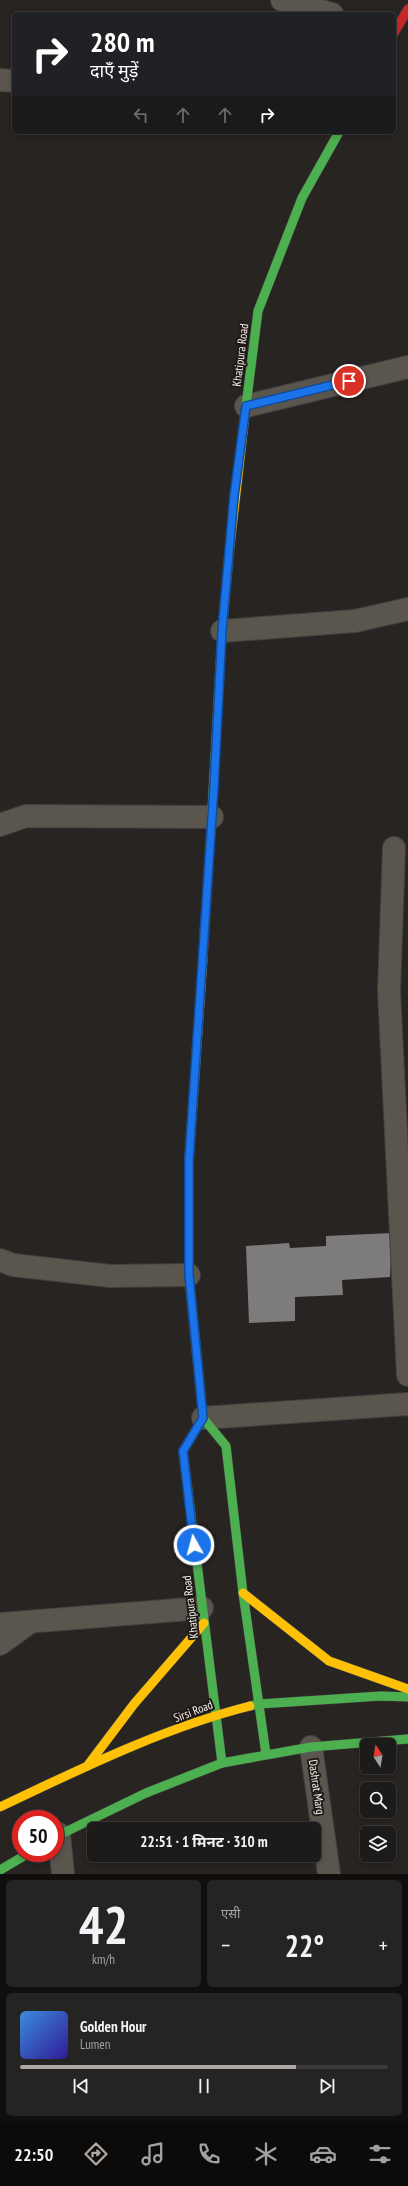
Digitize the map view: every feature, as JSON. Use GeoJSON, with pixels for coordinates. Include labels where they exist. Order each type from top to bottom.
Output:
{"type":"FeatureCollection","features":[{"type":"Feature","properties":{"kind":"main road"},"geometry":{"type":"LineString","coordinates":[[396,30],[408,9]]}},
{"type":"Feature","properties":{"kind":"main road","name":"Khatipura Road"},"geometry":{"type":"LineString","coordinates":[[222,1763],[183,1451],[203,1418],[189,1275],[189,1160],[212,817],[222,631],[234,496],[258,311],[302,198],[338,134]]}},
{"type":"Feature","properties":{"kind":"main road"},"geometry":{"type":"LineString","coordinates":[[203,1418],[226,1446],[243,1593],[266,1754]]}},
{"type":"Feature","properties":{"kind":"main road"},"geometry":{"type":"LineString","coordinates":[[243,1593],[329,1660],[408,1689]]}},
{"type":"Feature","properties":{"kind":"main road"},"geometry":{"type":"LineString","coordinates":[[88,1765],[203,1616]]}},
{"type":"Feature","properties":{"kind":"main road","name":"Sirsi Road"},"geometry":{"type":"LineString","coordinates":[[0,1807],[88,1765],[215,1715],[259,1704],[381,1696],[408,1697]]}},
{"type":"Feature","properties":{"kind":"main road"},"geometry":{"type":"LineString","coordinates":[[64,1833],[146,1793],[222,1763],[311,1747],[408,1739]]}},
{"type":"Feature","properties":{"kind":"main road"},"geometry":{"type":"LineString","coordinates":[[0,1870],[14,1862]]}},
{"type":"Feature","properties":{"kind":"street"},"geometry":{"type":"LineString","coordinates":[[282,0],[325,12]]}},
{"type":"Feature","properties":{"kind":"street"},"geometry":{"type":"LineString","coordinates":[[0,80],[12,81]]}},
{"type":"Feature","properties":{"kind":"street"},"geometry":{"type":"LineString","coordinates":[[246,406],[408,367]]}},
{"type":"Feature","properties":{"kind":"street"},"geometry":{"type":"LineString","coordinates":[[222,631],[355,621],[408,608]]}},
{"type":"Feature","properties":{"kind":"street"},"geometry":{"type":"LineString","coordinates":[[0,825],[26,816],[212,817]]}},
{"type":"Feature","properties":{"kind":"street"},"geometry":{"type":"LineString","coordinates":[[394,848],[389,991],[400,1062],[408,1375]]}},
{"type":"Feature","properties":{"kind":"street"},"geometry":{"type":"LineString","coordinates":[[0,1260],[13,1265],[110,1276],[189,1275]]}},
{"type":"Feature","properties":{"kind":"street"},"geometry":{"type":"LineString","coordinates":[[203,1418],[408,1404]]}},
{"type":"Feature","properties":{"kind":"street"},"geometry":{"type":"LineString","coordinates":[[0,1624],[203,1616]]}},
{"type":"Feature","properties":{"kind":"street"},"geometry":{"type":"LineString","coordinates":[[0,1644],[30,1622]]}},
{"type":"Feature","properties":{"kind":"street","name":"Dashrat Marg"},"geometry":{"type":"LineString","coordinates":[[311,1747],[329,1874]]}},
{"type":"Feature","properties":{"kind":"street"},"geometry":{"type":"LineString","coordinates":[[61,1862],[63,1874]]}},
{"type":"Feature","properties":{"kind":"building"},"geometry":{"type":"Polygon","coordinates":[[[392,1233],[390,1277],[342,1280],[343,1295],[295,1297],[295,1321],[249,1323],[246,1246],[289,1243],[290,1248],[326,1246],[326,1236],[392,1233]]]}},
{"type":"Feature","properties":{"kind":"traffic: fast"},"geometry":{"type":"LineString","coordinates":[[246,406],[258,311],[302,198],[338,134]]}},
{"type":"Feature","properties":{"kind":"traffic: fast"},"geometry":{"type":"LineString","coordinates":[[211,828],[222,631],[230,545]]}},
{"type":"Feature","properties":{"kind":"traffic: fast"},"geometry":{"type":"LineString","coordinates":[[189,1230],[189,1275],[203,1418],[183,1451],[222,1763]]}},
{"type":"Feature","properties":{"kind":"traffic: fast"},"geometry":{"type":"LineString","coordinates":[[203,1418],[226,1446],[243,1593],[266,1754]]}},
{"type":"Feature","properties":{"kind":"traffic: fast"},"geometry":{"type":"LineString","coordinates":[[250,1706],[259,1704],[381,1696],[408,1697]]}},
{"type":"Feature","properties":{"kind":"traffic: fast"},"geometry":{"type":"LineString","coordinates":[[64,1833],[146,1793],[222,1763],[311,1747],[408,1739]]}},
{"type":"Feature","properties":{"kind":"traffic: fast"},"geometry":{"type":"LineString","coordinates":[[0,1870],[14,1862]]}},
{"type":"Feature","properties":{"kind":"traffic: slow"},"geometry":{"type":"LineString","coordinates":[[230,545],[246,406]]}},
{"type":"Feature","properties":{"kind":"traffic: slow"},"geometry":{"type":"LineString","coordinates":[[189,1230],[189,1160],[203,958]]}},
{"type":"Feature","properties":{"kind":"traffic: slow"},"geometry":{"type":"LineString","coordinates":[[243,1593],[329,1661],[408,1689]]}},
{"type":"Feature","properties":{"kind":"traffic: slow"},"geometry":{"type":"LineString","coordinates":[[88,1765],[134,1704],[204,1623]]}},
{"type":"Feature","properties":{"kind":"traffic: slow"},"geometry":{"type":"LineString","coordinates":[[0,1807],[122,1750],[185,1726],[250,1706]]}},
{"type":"Feature","properties":{"kind":"traffic: jam"},"geometry":{"type":"LineString","coordinates":[[396,30],[408,9]]}},
{"type":"Feature","properties":{"kind":"traffic: jam"},"geometry":{"type":"LineString","coordinates":[[203,958],[211,828]]}},
{"type":"Feature","properties":{"kind":"route"},"geometry":{"type":"LineString","coordinates":[[194,1545],[183,1451],[203,1418],[189,1275],[189,1160],[214,787],[222,631],[234,496],[246,406],[349,381]]}}]}
